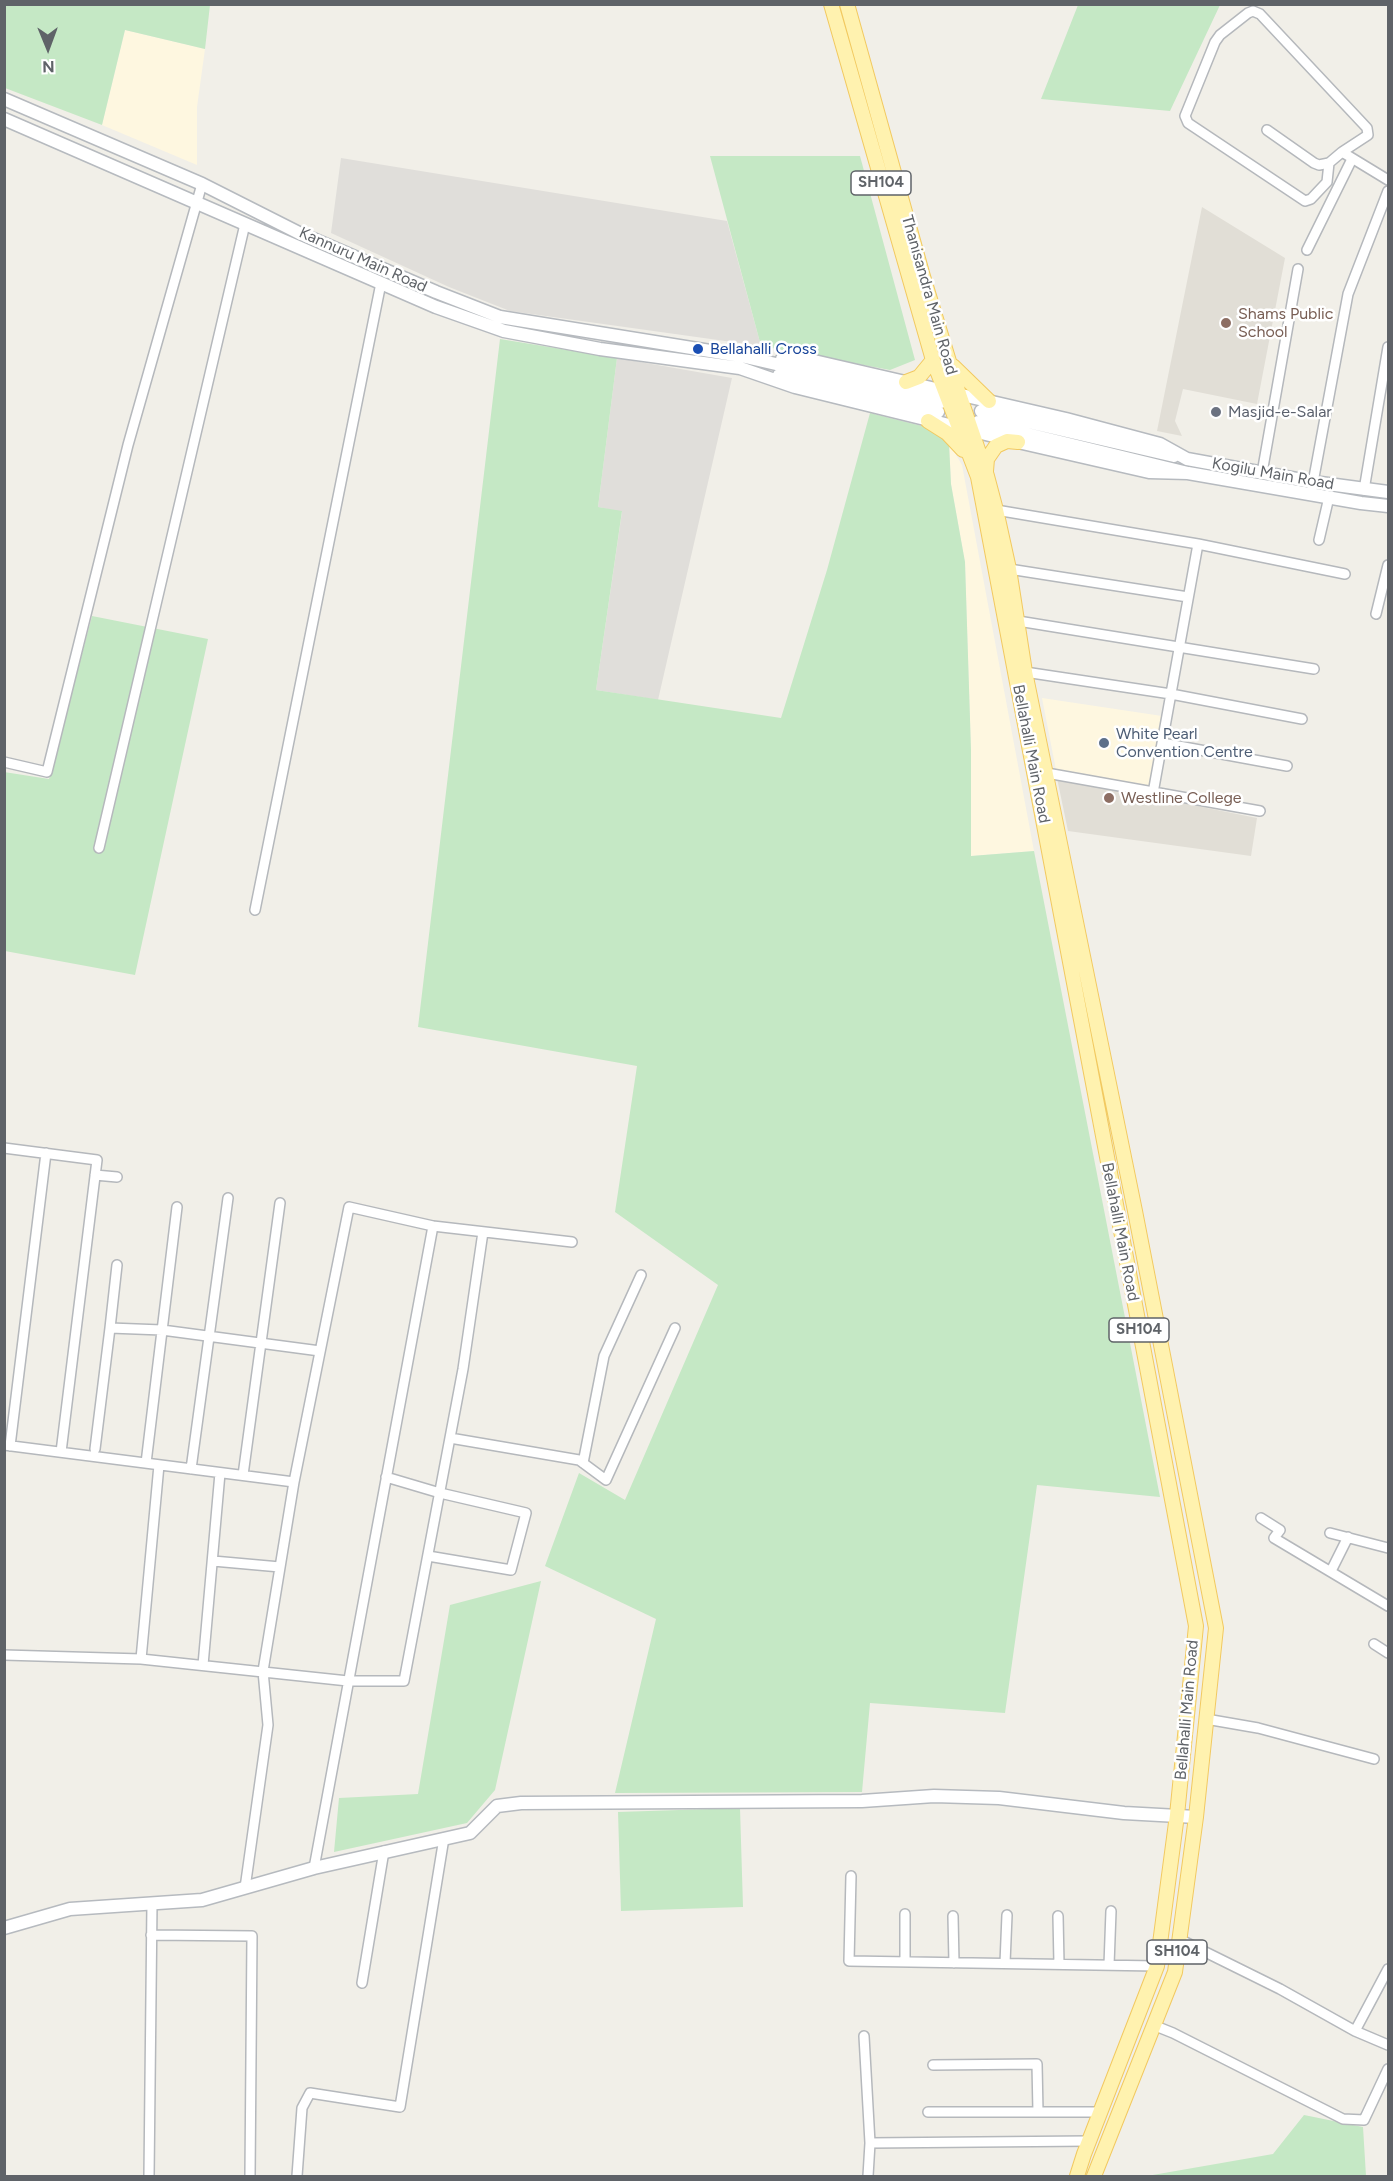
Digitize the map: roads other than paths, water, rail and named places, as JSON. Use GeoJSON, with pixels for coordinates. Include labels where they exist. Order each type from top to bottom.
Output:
{"type":"FeatureCollection","features":[{"type":"Feature","properties":{"kind":"main road","name":"Thanisandra Main Road"},"geometry":{"type":"LineString","coordinates":[[831,4],[933,360],[938,406]]}},
{"type":"Feature","properties":{"kind":"main road","name":"Thanisandra Main Road"},"geometry":{"type":"LineString","coordinates":[[847,4],[947,357],[965,411],[976,419]]}},
{"type":"Feature","properties":{"kind":"main road","name":"Kannuru Main Road"},"geometry":{"type":"LineString","coordinates":[[4,99],[202,184],[299,233],[500,317],[741,362]]}},
{"type":"Feature","properties":{"kind":"main road"},"geometry":{"type":"LineString","coordinates":[[4,119],[436,307],[504,331],[600,349],[741,362],[810,372],[938,406],[976,419],[1188,473]]}},
{"type":"Feature","properties":{"kind":"main road"},"geometry":{"type":"LineString","coordinates":[[947,357],[960,374],[976,419]]}},
{"type":"Feature","properties":{"kind":"main road"},"geometry":{"type":"LineString","coordinates":[[906,382],[919,377],[933,360]]}},
{"type":"Feature","properties":{"kind":"main road"},"geometry":{"type":"LineString","coordinates":[[741,362],[814,361],[906,382],[938,406],[955,440],[972,464]]}},
{"type":"Feature","properties":{"kind":"main road"},"geometry":{"type":"LineString","coordinates":[[741,362],[795,387],[938,406],[959,394],[976,419],[1018,442]]}},
{"type":"Feature","properties":{"kind":"main road","name":"Bellahalli Main Road"},"geometry":{"type":"LineString","coordinates":[[938,406],[976,419]]}},
{"type":"Feature","properties":{"kind":"main road"},"geometry":{"type":"LineString","coordinates":[[976,419],[1187,459]]}},
{"type":"Feature","properties":{"kind":"main road","name":"Kogilu Main Road"},"geometry":{"type":"LineString","coordinates":[[976,419],[1160,444],[1187,459],[1262,473],[1312,488],[1329,497],[1389,506]]}},
{"type":"Feature","properties":{"kind":"main road","name":"Bellahalli Main Road"},"geometry":{"type":"LineString","coordinates":[[976,419],[972,464],[978,477],[1136,1211],[1216,1628],[1196,1817],[1175,1972],[1094,2176]]}},
{"type":"Feature","properties":{"kind":"main road","name":"Bellahalli Main Road"},"geometry":{"type":"LineString","coordinates":[[976,419],[1009,569],[1040,772],[1196,1626],[1177,1815],[1157,1966],[1077,2176]]}},
{"type":"Feature","properties":{"kind":"main road"},"geometry":{"type":"LineString","coordinates":[[987,476],[987,459],[992,450],[1007,441],[1149,472],[1188,473]]}},
{"type":"Feature","properties":{"kind":"main road","name":"Kogilu Main Road"},"geometry":{"type":"LineString","coordinates":[[1188,473],[1312,488],[1389,492]]}},
{"type":"Feature","properties":{"kind":"main road"},"geometry":{"type":"LineString","coordinates":[[4,1928],[70,1909],[202,1900],[314,1868],[470,1833],[497,1806],[521,1803],[862,1801],[934,1796],[999,1798],[1124,1813],[1196,1817]]}},
{"type":"Feature","properties":{"kind":"street"},"geometry":{"type":"LineString","coordinates":[[1267,130],[1319,165],[1329,163],[1368,135],[1367,128],[1260,14],[1253,11],[1220,35],[1215,42],[1185,116],[1188,123],[1305,201],[1311,199],[1327,182],[1329,163]]}},
{"type":"Feature","properties":{"kind":"street"},"geometry":{"type":"LineString","coordinates":[[1342,152],[1389,180]]}},
{"type":"Feature","properties":{"kind":"street"},"geometry":{"type":"LineString","coordinates":[[1307,250],[1352,159]]}},
{"type":"Feature","properties":{"kind":"street"},"geometry":{"type":"LineString","coordinates":[[4,762],[47,772],[128,445],[202,184]]}},
{"type":"Feature","properties":{"kind":"street"},"geometry":{"type":"LineString","coordinates":[[1312,488],[1348,294],[1389,191]]}},
{"type":"Feature","properties":{"kind":"street"},"geometry":{"type":"LineString","coordinates":[[99,849],[245,224]]}},
{"type":"Feature","properties":{"kind":"street"},"geometry":{"type":"LineString","coordinates":[[1262,473],[1298,269]]}},
{"type":"Feature","properties":{"kind":"street"},"geometry":{"type":"LineString","coordinates":[[255,910],[381,283]]}},
{"type":"Feature","properties":{"kind":"street"},"geometry":{"type":"LineString","coordinates":[[1364,490],[1389,347]]}},
{"type":"Feature","properties":{"kind":"street"},"geometry":{"type":"LineString","coordinates":[[1319,540],[1329,497]]}},
{"type":"Feature","properties":{"kind":"street"},"geometry":{"type":"LineString","coordinates":[[996,510],[1198,543],[1345,573]]}},
{"type":"Feature","properties":{"kind":"street"},"geometry":{"type":"LineString","coordinates":[[1153,793],[1198,543]]}},
{"type":"Feature","properties":{"kind":"street"},"geometry":{"type":"LineString","coordinates":[[1376,614],[1389,565]]}},
{"type":"Feature","properties":{"kind":"street"},"geometry":{"type":"LineString","coordinates":[[1009,569],[1188,597]]}},
{"type":"Feature","properties":{"kind":"street"},"geometry":{"type":"LineString","coordinates":[[1018,621],[1314,669]]}},
{"type":"Feature","properties":{"kind":"street"},"geometry":{"type":"LineString","coordinates":[[1025,672],[1171,694],[1302,719]]}},
{"type":"Feature","properties":{"kind":"street"},"geometry":{"type":"LineString","coordinates":[[1162,743],[1287,766]]}},
{"type":"Feature","properties":{"kind":"street"},"geometry":{"type":"LineString","coordinates":[[1040,772],[1260,811]]}},
{"type":"Feature","properties":{"kind":"street"},"geometry":{"type":"LineString","coordinates":[[4,1148],[97,1160],[61,1452]]}},
{"type":"Feature","properties":{"kind":"street"},"geometry":{"type":"LineString","coordinates":[[46,1154],[7,1446],[294,1482]]}},
{"type":"Feature","properties":{"kind":"street"},"geometry":{"type":"LineString","coordinates":[[95,1175],[117,1177]]}},
{"type":"Feature","properties":{"kind":"street"},"geometry":{"type":"LineString","coordinates":[[192,1469],[228,1198]]}},
{"type":"Feature","properties":{"kind":"street"},"geometry":{"type":"LineString","coordinates":[[243,1475],[280,1203]]}},
{"type":"Feature","properties":{"kind":"street"},"geometry":{"type":"LineString","coordinates":[[146,1463],[177,1207]]}},
{"type":"Feature","properties":{"kind":"street"},"geometry":{"type":"LineString","coordinates":[[245,1888],[268,1725],[262,1671],[294,1482],[349,1208],[434,1226],[572,1242]]}},
{"type":"Feature","properties":{"kind":"street"},"geometry":{"type":"LineString","coordinates":[[314,1868],[434,1226]]}},
{"type":"Feature","properties":{"kind":"street"},"geometry":{"type":"LineString","coordinates":[[4,1655],[141,1659],[348,1680],[404,1681],[463,1369],[483,1232]]}},
{"type":"Feature","properties":{"kind":"street"},"geometry":{"type":"LineString","coordinates":[[95,1449],[117,1266]]}},
{"type":"Feature","properties":{"kind":"street"},"geometry":{"type":"LineString","coordinates":[[583,1463],[604,1356],[641,1275]]}},
{"type":"Feature","properties":{"kind":"street"},"geometry":{"type":"LineString","coordinates":[[110,1328],[162,1330],[320,1351]]}},
{"type":"Feature","properties":{"kind":"street"},"geometry":{"type":"LineString","coordinates":[[450,1437],[579,1460],[606,1480],[675,1328]]}},
{"type":"Feature","properties":{"kind":"street"},"geometry":{"type":"LineString","coordinates":[[141,1659],[159,1465]]}},
{"type":"Feature","properties":{"kind":"street"},"geometry":{"type":"LineString","coordinates":[[203,1665],[220,1473]]}},
{"type":"Feature","properties":{"kind":"street"},"geometry":{"type":"LineString","coordinates":[[386,1477],[440,1493],[526,1513],[511,1570],[428,1556]]}},
{"type":"Feature","properties":{"kind":"street"},"geometry":{"type":"LineString","coordinates":[[1261,1518],[1284,1533],[1274,1538],[1389,1606]]}},
{"type":"Feature","properties":{"kind":"street"},"geometry":{"type":"LineString","coordinates":[[1330,1533],[1389,1548]]}},
{"type":"Feature","properties":{"kind":"street"},"geometry":{"type":"LineString","coordinates":[[1332,1571],[1348,1537]]}},
{"type":"Feature","properties":{"kind":"street"},"geometry":{"type":"LineString","coordinates":[[213,1561],[280,1567]]}},
{"type":"Feature","properties":{"kind":"street"},"geometry":{"type":"LineString","coordinates":[[1374,1644],[1389,1653]]}},
{"type":"Feature","properties":{"kind":"street"},"geometry":{"type":"LineString","coordinates":[[1206,1719],[1258,1728],[1374,1759]]}},
{"type":"Feature","properties":{"kind":"street"},"geometry":{"type":"LineString","coordinates":[[297,2176],[302,2108],[309,2092],[400,2107],[444,1838]]}},
{"type":"Feature","properties":{"kind":"street"},"geometry":{"type":"LineString","coordinates":[[362,1983],[384,1851]]}},
{"type":"Feature","properties":{"kind":"street"},"geometry":{"type":"LineString","coordinates":[[851,1876],[849,1961],[1157,1966]]}},
{"type":"Feature","properties":{"kind":"street"},"geometry":{"type":"LineString","coordinates":[[149,2176],[152,1903]]}},
{"type":"Feature","properties":{"kind":"street"},"geometry":{"type":"LineString","coordinates":[[1109,1965],[1111,1911]]}},
{"type":"Feature","properties":{"kind":"street"},"geometry":{"type":"LineString","coordinates":[[904,1914],[905,1962]]}},
{"type":"Feature","properties":{"kind":"street"},"geometry":{"type":"LineString","coordinates":[[1005,1963],[1007,1915]]}},
{"type":"Feature","properties":{"kind":"street"},"geometry":{"type":"LineString","coordinates":[[953,1916],[954,1963]]}},
{"type":"Feature","properties":{"kind":"street"},"geometry":{"type":"LineString","coordinates":[[1058,1916],[1059,1964]]}},
{"type":"Feature","properties":{"kind":"street"},"geometry":{"type":"LineString","coordinates":[[151,1935],[252,1936],[250,2176]]}},
{"type":"Feature","properties":{"kind":"street"},"geometry":{"type":"LineString","coordinates":[[1179,1939],[1280,1989],[1355,2031],[1389,2045]]}},
{"type":"Feature","properties":{"kind":"street"},"geometry":{"type":"LineString","coordinates":[[1355,2031],[1389,1969]]}},
{"type":"Feature","properties":{"kind":"street"},"geometry":{"type":"LineString","coordinates":[[1153,2025],[1343,2119],[1364,2120],[1389,2070]]}},
{"type":"Feature","properties":{"kind":"street"},"geometry":{"type":"LineString","coordinates":[[864,2036],[870,2143],[868,2176]]}},
{"type":"Feature","properties":{"kind":"street"},"geometry":{"type":"LineString","coordinates":[[933,2065],[1037,2064],[1038,2112]]}},
{"type":"Feature","properties":{"kind":"street"},"geometry":{"type":"LineString","coordinates":[[928,2112],[1100,2112]]}},
{"type":"Feature","properties":{"kind":"street"},"geometry":{"type":"LineString","coordinates":[[870,2143],[1089,2141]]}},
{"type":"Feature","properties":{"kind":"place","name":"Shams Public School"},"geometry":{"type":"Point","coordinates":[1226,323]}},
{"type":"Feature","properties":{"kind":"place","name":"Bellahalli Cross"},"geometry":{"type":"Point","coordinates":[698,349]}},
{"type":"Feature","properties":{"kind":"place","name":"Masjid-e-Salar"},"geometry":{"type":"Point","coordinates":[1216,412]}},
{"type":"Feature","properties":{"kind":"place","name":"White Pearl Convention Centre"},"geometry":{"type":"Point","coordinates":[1104,743]}},
{"type":"Feature","properties":{"kind":"place","name":"Westline College"},"geometry":{"type":"Point","coordinates":[1109,798]}}]}
